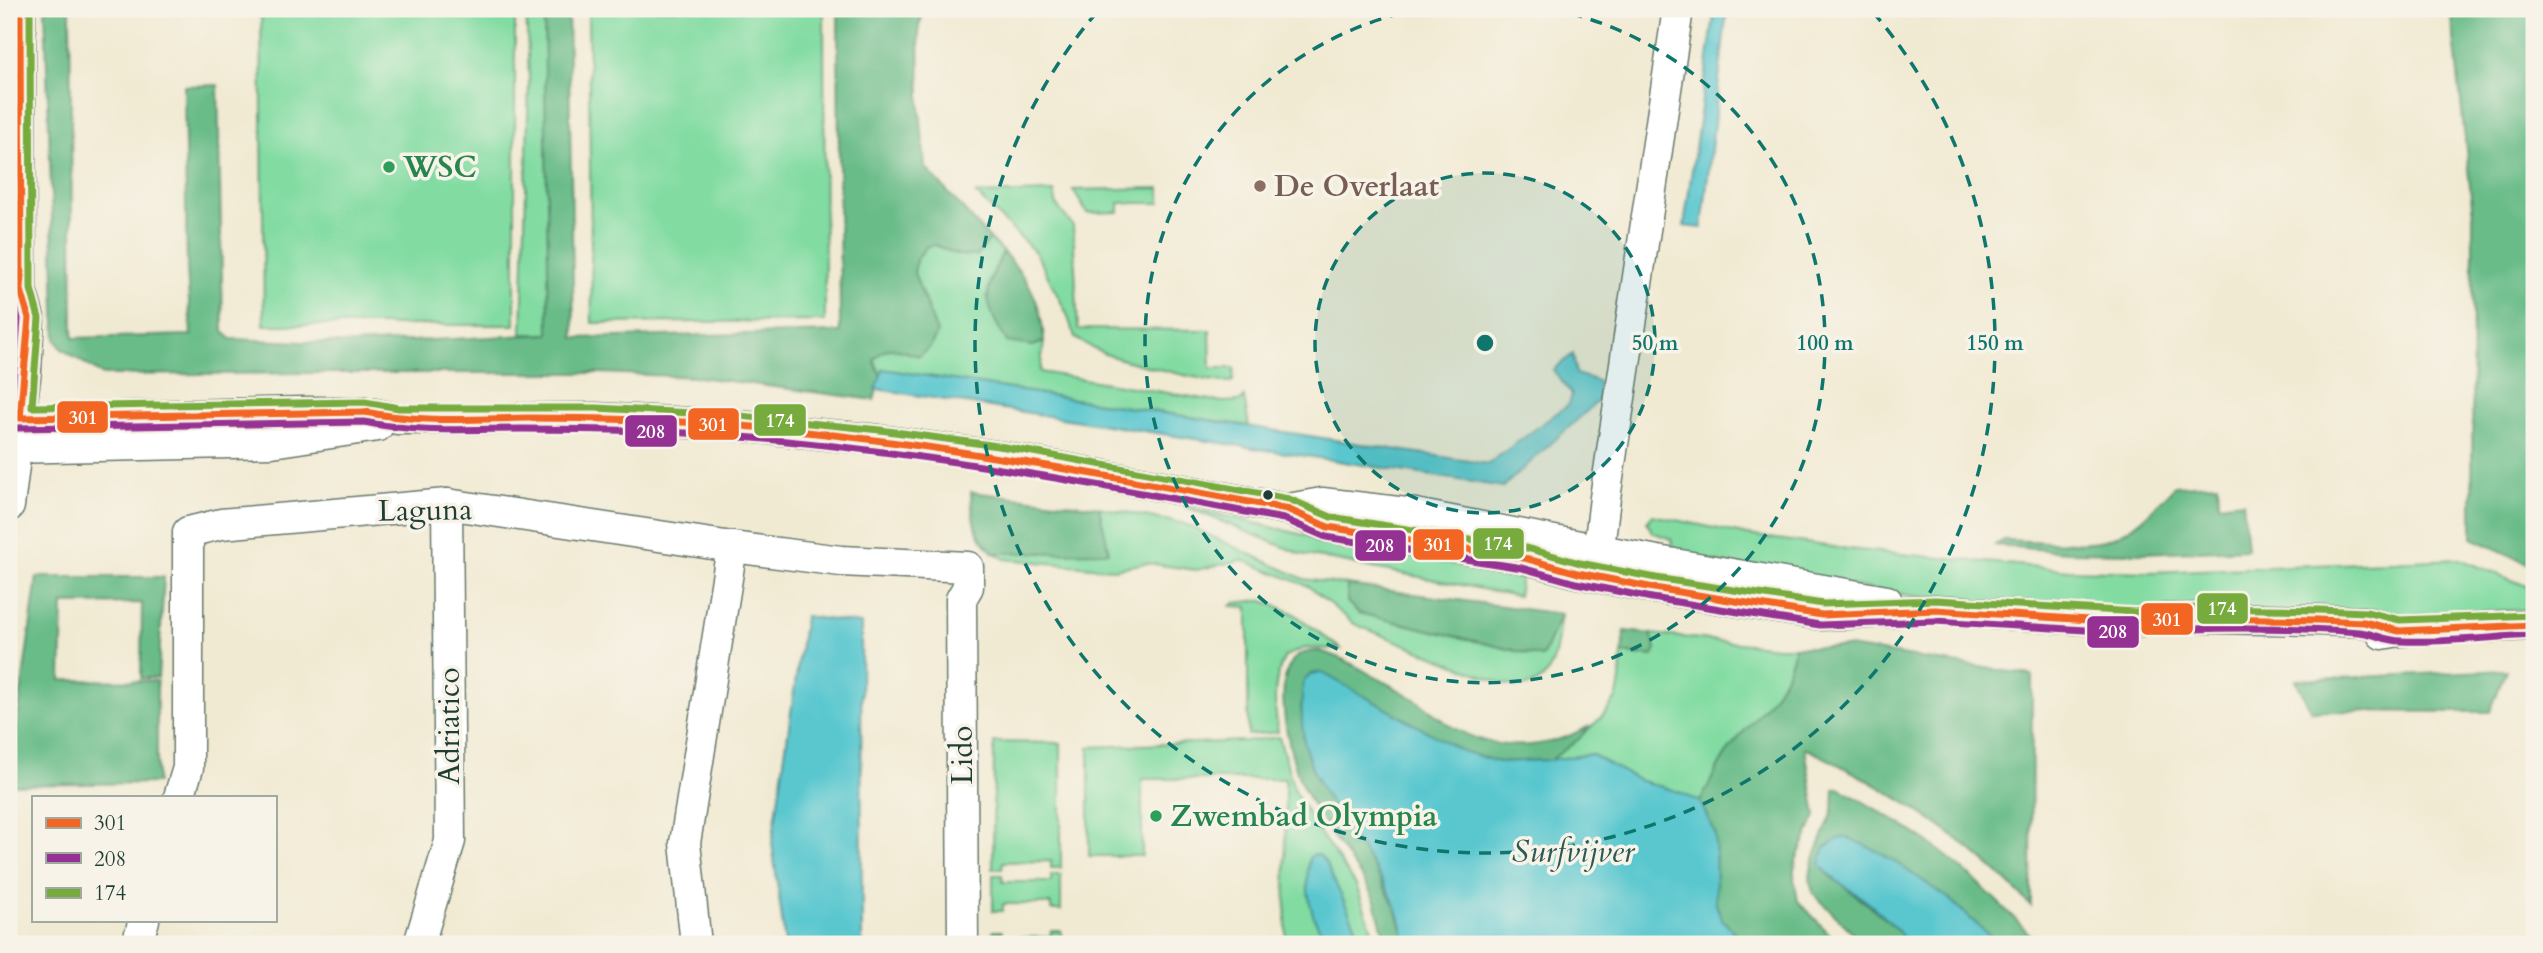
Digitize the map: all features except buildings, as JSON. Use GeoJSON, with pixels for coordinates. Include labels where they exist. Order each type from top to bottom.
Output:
{"type":"FeatureCollection","features":[{"type":"Feature","properties":{"kind":"street"},"geometry":{"type":"LineString","coordinates":[[9,506],[15,418],[29,318],[15,300],[20,9]]}},
{"type":"Feature","properties":{"kind":"street"},"geometry":{"type":"LineString","coordinates":[[1593,566],[1678,9]]}},
{"type":"Feature","properties":{"kind":"street"},"geometry":{"type":"LineString","coordinates":[[15,418],[304,411],[365,412],[398,419],[596,418],[729,425],[879,440],[1003,457],[1287,509],[1322,503],[1415,514],[1593,566],[1657,561],[1935,610],[2135,623],[2164,633],[2262,638],[2359,638],[2399,631],[2534,625]]}},
{"type":"Feature","properties":{"kind":"street"},"geometry":{"type":"LineString","coordinates":[[13,448],[272,442],[369,429],[398,419]]}},
{"type":"Feature","properties":{"kind":"street","name":"Laguna"},"geometry":{"type":"LineString","coordinates":[[179,796],[188,768],[188,533],[221,524],[447,504],[841,561],[968,567]]}},
{"type":"Feature","properties":{"kind":"street","name":"Adriatico"},"geometry":{"type":"LineString","coordinates":[[419,944],[450,841],[447,504]]}},
{"type":"Feature","properties":{"kind":"street"},"geometry":{"type":"LineString","coordinates":[[696,944],[685,843],[732,547]]}},
{"type":"Feature","properties":{"kind":"street","name":"Lido"},"geometry":{"type":"LineString","coordinates":[[963,944],[961,599],[968,587],[968,567]]}},
{"type":"Feature","properties":{"kind":"street"},"geometry":{"type":"LineString","coordinates":[[137,944],[143,922]]}},
{"type":"Feature","properties":{"kind":"green space"},"geometry":{"type":"Polygon","coordinates":[[[45,9],[70,9],[73,338],[191,335],[187,268],[184,86],[218,85],[223,331],[231,339],[353,344],[549,334],[544,9],[568,9],[574,338],[840,332],[838,9],[925,9],[919,26],[920,110],[925,167],[990,239],[977,256],[958,255],[935,245],[927,246],[916,260],[914,273],[937,333],[930,347],[919,356],[894,349],[879,354],[874,360],[881,376],[874,400],[698,377],[599,373],[103,375],[62,349],[56,340],[45,9]]]}},
{"type":"Feature","properties":{"kind":"green space","name":"WSC"},"geometry":{"type":"Polygon","coordinates":[[[261,9],[515,9],[515,325],[264,325],[261,9]]]}},
{"type":"Feature","properties":{"kind":"green space"},"geometry":{"type":"Polygon","coordinates":[[[526,9],[544,9],[550,334],[522,334],[529,79],[526,9]]]}},
{"type":"Feature","properties":{"kind":"green space"},"geometry":{"type":"Polygon","coordinates":[[[588,9],[824,9],[825,321],[592,323],[588,9]]]}},
{"type":"Feature","properties":{"kind":"green space"},"geometry":{"type":"Polygon","coordinates":[[[2451,9],[2534,9],[2534,566],[2472,538],[2473,215],[2451,9]]]}},
{"type":"Feature","properties":{"kind":"green space"},"geometry":{"type":"Polygon","coordinates":[[[1160,188],[1160,203],[1119,203],[1119,212],[1087,213],[1073,190],[1160,188]]]}},
{"type":"Feature","properties":{"kind":"green space"},"geometry":{"type":"Polygon","coordinates":[[[1054,192],[1057,206],[1073,226],[1078,329],[1210,330],[1211,368],[1234,368],[1233,381],[1192,377],[1130,362],[1105,354],[1075,338],[1067,314],[1036,253],[976,194],[1054,192]]]}},
{"type":"Feature","properties":{"kind":"green space"},"geometry":{"type":"Polygon","coordinates":[[[990,239],[1003,252],[990,280],[987,298],[1032,346],[1044,342],[1040,372],[1223,402],[1241,401],[1244,397],[1249,426],[884,369],[881,376],[874,360],[879,354],[894,349],[919,356],[930,347],[937,333],[914,273],[916,260],[927,246],[935,245],[958,255],[977,256],[990,239]]]}},
{"type":"Feature","properties":{"kind":"green space"},"geometry":{"type":"Polygon","coordinates":[[[1003,252],[1021,273],[1033,293],[1041,315],[1044,342],[1032,346],[1007,342],[993,317],[988,298],[989,288],[1003,252]]]}},
{"type":"Feature","properties":{"kind":"green space"},"geometry":{"type":"Polygon","coordinates":[[[2218,484],[2219,504],[2243,501],[2247,549],[2141,553],[2067,552],[1995,545],[2004,540],[2072,543],[2108,539],[2136,524],[2175,486],[2218,484]]]}},
{"type":"Feature","properties":{"kind":"green space"},"geometry":{"type":"Polygon","coordinates":[[[971,492],[1099,507],[1109,552],[994,553],[975,525],[971,492]]]}},
{"type":"Feature","properties":{"kind":"green space"},"geometry":{"type":"Polygon","coordinates":[[[1184,506],[1341,544],[1521,577],[1518,596],[1301,554],[1184,506]]]}},
{"type":"Feature","properties":{"kind":"green space"},"geometry":{"type":"Polygon","coordinates":[[[1099,507],[1185,524],[1304,579],[1347,585],[1347,602],[1359,613],[1542,657],[1561,614],[1554,658],[1544,677],[1537,683],[1523,686],[1503,684],[1354,624],[1308,586],[1242,560],[1196,570],[1146,563],[1114,569],[1005,559],[994,553],[1109,552],[1099,507]]]}},
{"type":"Feature","properties":{"kind":"green space"},"geometry":{"type":"Polygon","coordinates":[[[1652,515],[1748,535],[1848,549],[2070,570],[2151,572],[2460,559],[2534,589],[2534,609],[2401,616],[2004,605],[1906,595],[1674,555],[1671,539],[1652,532],[1647,522],[1652,515]]]}},
{"type":"Feature","properties":{"kind":"green space"},"geometry":{"type":"Polygon","coordinates":[[[37,577],[164,577],[158,678],[141,678],[142,603],[63,604],[61,680],[157,681],[157,783],[13,785],[17,723],[37,577]]]}},
{"type":"Feature","properties":{"kind":"green space"},"geometry":{"type":"Polygon","coordinates":[[[1347,585],[1561,614],[1542,657],[1359,613],[1347,602],[1347,585]]]}},
{"type":"Feature","properties":{"kind":"green space"},"geometry":{"type":"Polygon","coordinates":[[[1261,600],[1293,613],[1341,649],[1305,648],[1285,656],[1275,693],[1278,732],[1248,735],[1248,607],[1231,606],[1235,603],[1261,600]]]}},
{"type":"Feature","properties":{"kind":"green space"},"geometry":{"type":"Polygon","coordinates":[[[1625,631],[1651,634],[1656,649],[1653,656],[1622,653],[1625,631]]]}},
{"type":"Feature","properties":{"kind":"green space"},"geometry":{"type":"Polygon","coordinates":[[[1651,634],[1795,647],[1791,663],[1777,691],[1726,754],[1700,802],[1679,792],[1638,780],[1591,754],[1550,760],[1608,710],[1618,692],[1622,653],[1640,656],[1656,649],[1651,634]]]}},
{"type":"Feature","properties":{"kind":"green space"},"geometry":{"type":"Polygon","coordinates":[[[1795,647],[1848,647],[2032,675],[2031,906],[1981,858],[1926,816],[1836,763],[1805,748],[1816,816],[1796,860],[1794,879],[1798,901],[1839,944],[1744,944],[1721,918],[1716,904],[1715,833],[1700,802],[1726,754],[1777,691],[1791,663],[1795,647]]]}},
{"type":"Feature","properties":{"kind":"green space"},"geometry":{"type":"Polygon","coordinates":[[[1319,651],[1356,666],[1410,696],[1451,726],[1485,741],[1520,746],[1538,744],[1589,726],[1579,739],[1550,760],[1498,762],[1462,751],[1321,672],[1301,705],[1305,743],[1315,772],[1332,803],[1396,908],[1406,944],[1386,944],[1375,901],[1368,887],[1313,806],[1295,765],[1284,709],[1286,675],[1296,657],[1319,651]]]}},
{"type":"Feature","properties":{"kind":"green space"},"geometry":{"type":"Polygon","coordinates":[[[2506,670],[2490,712],[2311,711],[2296,680],[2506,670]]]}},
{"type":"Feature","properties":{"kind":"green space"},"geometry":{"type":"Polygon","coordinates":[[[1279,737],[1295,792],[1356,885],[1377,944],[1286,944],[1285,779],[1142,779],[1142,856],[1089,856],[1089,747],[1246,741],[1279,737]]]}},
{"type":"Feature","properties":{"kind":"green space"},"geometry":{"type":"Polygon","coordinates":[[[994,742],[1061,743],[1061,868],[1051,868],[1051,861],[1003,862],[1002,869],[993,869],[994,742]]]}},
{"type":"Feature","properties":{"kind":"green space"},"geometry":{"type":"Polygon","coordinates":[[[1839,788],[1936,848],[1989,894],[2039,944],[1998,944],[1947,897],[1827,874],[1881,915],[1910,944],[1864,944],[1813,893],[1810,878],[1812,864],[1833,811],[1834,789],[1839,788]]]}},
{"type":"Feature","properties":{"kind":"green space"},"geometry":{"type":"Polygon","coordinates":[[[993,875],[1002,875],[1003,882],[1051,882],[1051,875],[1061,875],[1061,910],[1051,910],[1051,904],[1003,904],[1003,911],[993,911],[993,875]]]}},
{"type":"Feature","properties":{"kind":"green space"},"geometry":{"type":"Polygon","coordinates":[[[993,931],[1002,931],[1002,938],[1050,937],[1051,931],[1061,931],[1061,944],[994,944],[993,931]]]}},
{"type":"Feature","properties":{"kind":"water"},"geometry":{"type":"Polygon","coordinates":[[[1715,9],[1727,9],[1702,228],[1684,226],[1715,9]]]}},
{"type":"Feature","properties":{"kind":"water"},"geometry":{"type":"Polygon","coordinates":[[[1573,354],[1576,374],[1598,381],[1599,400],[1503,487],[876,389],[883,369],[1488,464],[1569,404],[1572,395],[1553,370],[1573,354]]]}},
{"type":"Feature","properties":{"kind":"water"},"geometry":{"type":"Polygon","coordinates":[[[805,616],[861,624],[862,944],[785,944],[772,843],[805,616]]]}},
{"type":"Feature","properties":{"kind":"water","name":"Surfvijver"},"geometry":{"type":"Polygon","coordinates":[[[1321,672],[1462,751],[1498,762],[1550,760],[1591,754],[1638,780],[1679,792],[1700,802],[1715,833],[1716,904],[1721,918],[1744,944],[1406,944],[1398,912],[1386,887],[1331,805],[1310,763],[1302,727],[1303,682],[1311,674],[1321,672]]]}},
{"type":"Feature","properties":{"kind":"water"},"geometry":{"type":"Polygon","coordinates":[[[1847,837],[1883,854],[1947,897],[1998,944],[1910,944],[1875,908],[1834,879],[1820,864],[1825,847],[1847,837]]]}},
{"type":"Feature","properties":{"kind":"water"},"geometry":{"type":"Polygon","coordinates":[[[1314,854],[1319,855],[1326,863],[1364,944],[1331,944],[1318,926],[1310,904],[1307,881],[1309,858],[1314,854]]]}},
{"type":"Feature","properties":{"kind":"transit line","name":"208"},"geometry":{"type":"LineString","coordinates":[[10,9],[11,290],[18,319],[10,418],[12,425],[17,428],[364,422],[423,429],[600,430],[729,436],[869,450],[1076,481],[1284,519],[1326,537],[1522,568],[1576,583],[1652,598],[1820,625],[1935,621],[2134,633],[2275,628],[2359,632],[2395,641],[2451,641],[2534,635]]}},
{"type":"Feature","properties":{"kind":"transit line","name":"301"},"geometry":{"type":"LineString","coordinates":[[20,9],[21,290],[29,318],[20,418],[365,412],[426,419],[578,418],[729,425],[869,439],[1079,471],[1287,509],[1328,527],[1524,558],[1578,573],[1654,588],[1822,615],[1935,610],[2135,623],[2203,618],[2318,620],[2364,622],[2399,631],[2534,625]]}},
{"type":"Feature","properties":{"kind":"transit line","name":"174"},"geometry":{"type":"LineString","coordinates":[[30,9],[31,289],[39,318],[32,407],[365,402],[399,408],[596,408],[730,415],[880,430],[1005,447],[1289,499],[1331,517],[1526,548],[1580,563],[1656,578],[1823,604],[1936,600],[2135,612],[2203,608],[2318,610],[2366,612],[2400,620],[2534,615]]}},
{"type":"Feature","properties":{"kind":"place","name":"WSC"},"geometry":{"type":"Point","coordinates":[389,167]}},
{"type":"Feature","properties":{"kind":"place","name":"De Overlaat"},"geometry":{"type":"Point","coordinates":[1260,186]}},
{"type":"Feature","properties":{"kind":"place","name":"Zwembad Olympia"},"geometry":{"type":"Point","coordinates":[1156,816]}}]}
